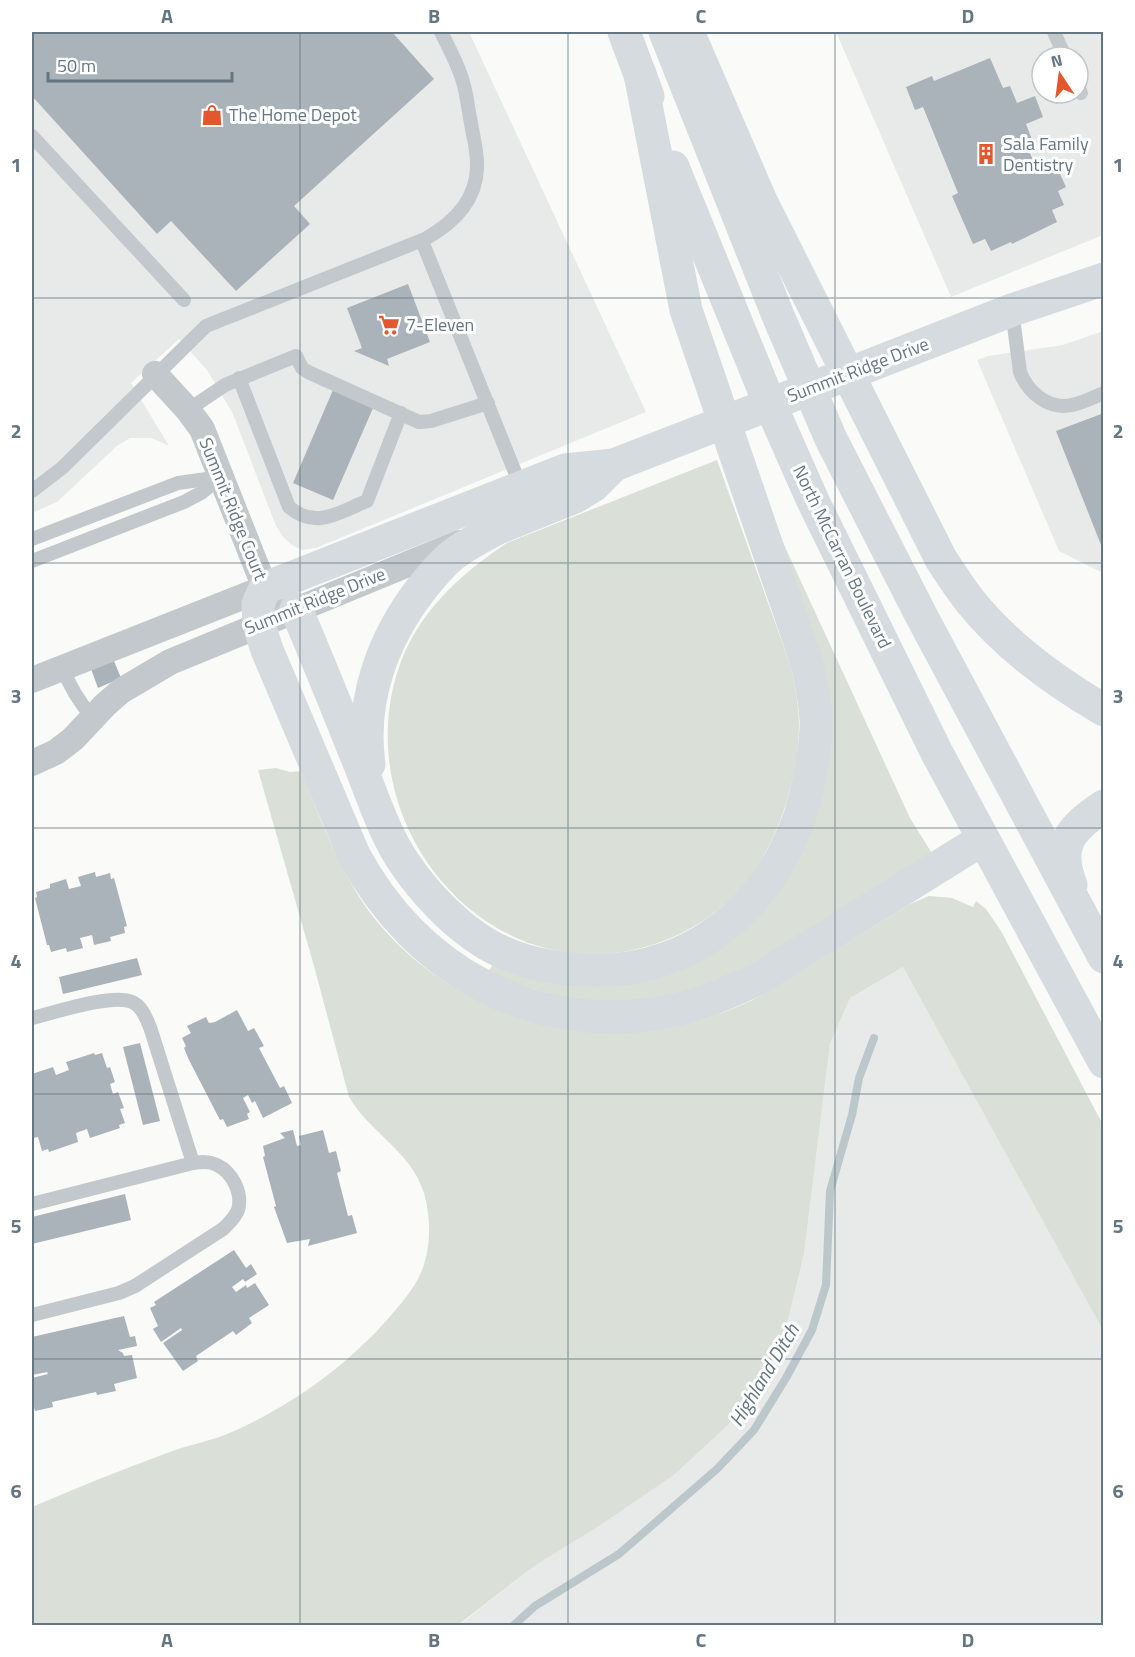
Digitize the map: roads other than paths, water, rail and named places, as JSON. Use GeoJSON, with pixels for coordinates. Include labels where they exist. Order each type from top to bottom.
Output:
{"type":"FeatureCollection","features":[{"type":"Feature","properties":{"kind":"main road","name":"North McCarran Boulevard"},"geometry":{"type":"LineString","coordinates":[[624,32],[681,188],[766,395],[813,501],[937,753],[1104,1062]]}},
{"type":"Feature","properties":{"kind":"main road"},"geometry":{"type":"LineString","coordinates":[[665,32],[778,318],[831,439],[922,617],[1104,957]]}},
{"type":"Feature","properties":{"kind":"main road"},"geometry":{"type":"LineString","coordinates":[[688,32],[761,201],[941,559],[971,601],[1000,633],[1038,667],[1072,692],[1104,710]]}},
{"type":"Feature","properties":{"kind":"main road"},"geometry":{"type":"LineString","coordinates":[[296,609],[387,829],[404,863],[451,916],[473,936],[493,948],[526,961],[562,969],[599,971],[631,968],[661,960],[692,947],[722,928],[746,908],[782,860],[797,829],[808,790],[816,721],[814,691],[807,663],[686,310],[640,74]]}},
{"type":"Feature","properties":{"kind":"main road","name":"Summit Ridge Drive"},"geometry":{"type":"LineString","coordinates":[[265,588],[565,470],[585,466],[614,465],[959,330],[1104,279]]}},
{"type":"Feature","properties":{"kind":"main road","name":"Summit Ridge Drive"},"geometry":{"type":"LineString","coordinates":[[498,528],[574,497],[592,486],[614,465]]}},
{"type":"Feature","properties":{"kind":"main road"},"geometry":{"type":"LineString","coordinates":[[387,829],[370,771],[366,743],[371,691],[380,661],[393,630],[433,574],[453,555],[498,528]]}},
{"type":"Feature","properties":{"kind":"main road","name":"Summit Ridge Court"},"geometry":{"type":"LineString","coordinates":[[259,625],[258,604],[265,588]]}},
{"type":"Feature","properties":{"kind":"main road"},"geometry":{"type":"LineString","coordinates":[[259,625],[267,650],[369,883],[396,917],[440,960],[467,978],[529,1005],[586,1016],[643,1016],[668,1012],[731,992],[760,978],[982,838]]}},
{"type":"Feature","properties":{"kind":"main road"},"geometry":{"type":"LineString","coordinates":[[1088,929],[1066,872],[1065,853],[1069,836],[1083,820],[1104,806]]}},
{"type":"Feature","properties":{"kind":"street","name":"Summit Ridge Court"},"geometry":{"type":"LineString","coordinates":[[155,374],[202,429],[265,588],[284,596],[296,609]]}},
{"type":"Feature","properties":{"kind":"street","name":"Summit Ridge Drive"},"geometry":{"type":"LineString","coordinates":[[32,763],[56,752],[73,739],[121,692],[146,675],[191,651],[498,528]]}},
{"type":"Feature","properties":{"kind":"street","name":"Summit Ridge Drive"},"geometry":{"type":"LineString","coordinates":[[32,680],[265,588]]}},
{"type":"Feature","properties":{"kind":"lane"},"geometry":{"type":"LineString","coordinates":[[32,491],[63,468],[195,335],[212,323],[422,241],[442,230],[456,218],[468,200],[477,169],[464,85],[441,32]]}},
{"type":"Feature","properties":{"kind":"lane"},"geometry":{"type":"LineString","coordinates":[[32,136],[184,300]]}},
{"type":"Feature","properties":{"kind":"lane"},"geometry":{"type":"LineString","coordinates":[[422,241],[521,487]]}},
{"type":"Feature","properties":{"kind":"lane"},"geometry":{"type":"LineString","coordinates":[[1012,310],[1020,372],[1036,396],[1065,406],[1104,393]]}},
{"type":"Feature","properties":{"kind":"lane"},"geometry":{"type":"LineString","coordinates":[[188,410],[239,378],[296,356],[302,368],[308,372],[419,422],[431,421],[488,403]]}},
{"type":"Feature","properties":{"kind":"lane"},"geometry":{"type":"LineString","coordinates":[[239,378],[289,507],[300,516],[312,519],[327,517],[367,501],[401,413]]}},
{"type":"Feature","properties":{"kind":"lane"},"geometry":{"type":"LineString","coordinates":[[32,539],[178,483],[221,477]]}},
{"type":"Feature","properties":{"kind":"lane"},"geometry":{"type":"LineString","coordinates":[[32,561],[184,502],[201,493],[221,477]]}},
{"type":"Feature","properties":{"kind":"lane"},"geometry":{"type":"LineString","coordinates":[[63,668],[78,702],[93,718]]}},
{"type":"Feature","properties":{"kind":"lane"},"geometry":{"type":"LineString","coordinates":[[32,1018],[112,999],[131,1001],[142,1009],[150,1027],[193,1164]]}},
{"type":"Feature","properties":{"kind":"lane"},"geometry":{"type":"LineString","coordinates":[[32,1204],[203,1162],[216,1165],[225,1171],[234,1182],[238,1192],[238,1210],[223,1229],[135,1286],[119,1293],[32,1315]]}},
{"type":"Feature","properties":{"kind":"waterway","name":"Highland Ditch"},"geometry":{"type":"LineString","coordinates":[[513,1626],[535,1606],[619,1554],[717,1469],[754,1430],[786,1378],[812,1330],[826,1285],[830,1191],[852,1115],[859,1078],[874,1038]]}},
{"type":"Feature","properties":{"kind":"place","name":"The Home Depot"},"geometry":{"type":"Point","coordinates":[212,115]}},
{"type":"Feature","properties":{"kind":"place","name":"Sala Family Dentistry"},"geometry":{"type":"Point","coordinates":[986,154]}},
{"type":"Feature","properties":{"kind":"place","name":"7-Eleven"},"geometry":{"type":"Point","coordinates":[389,325]}}]}
